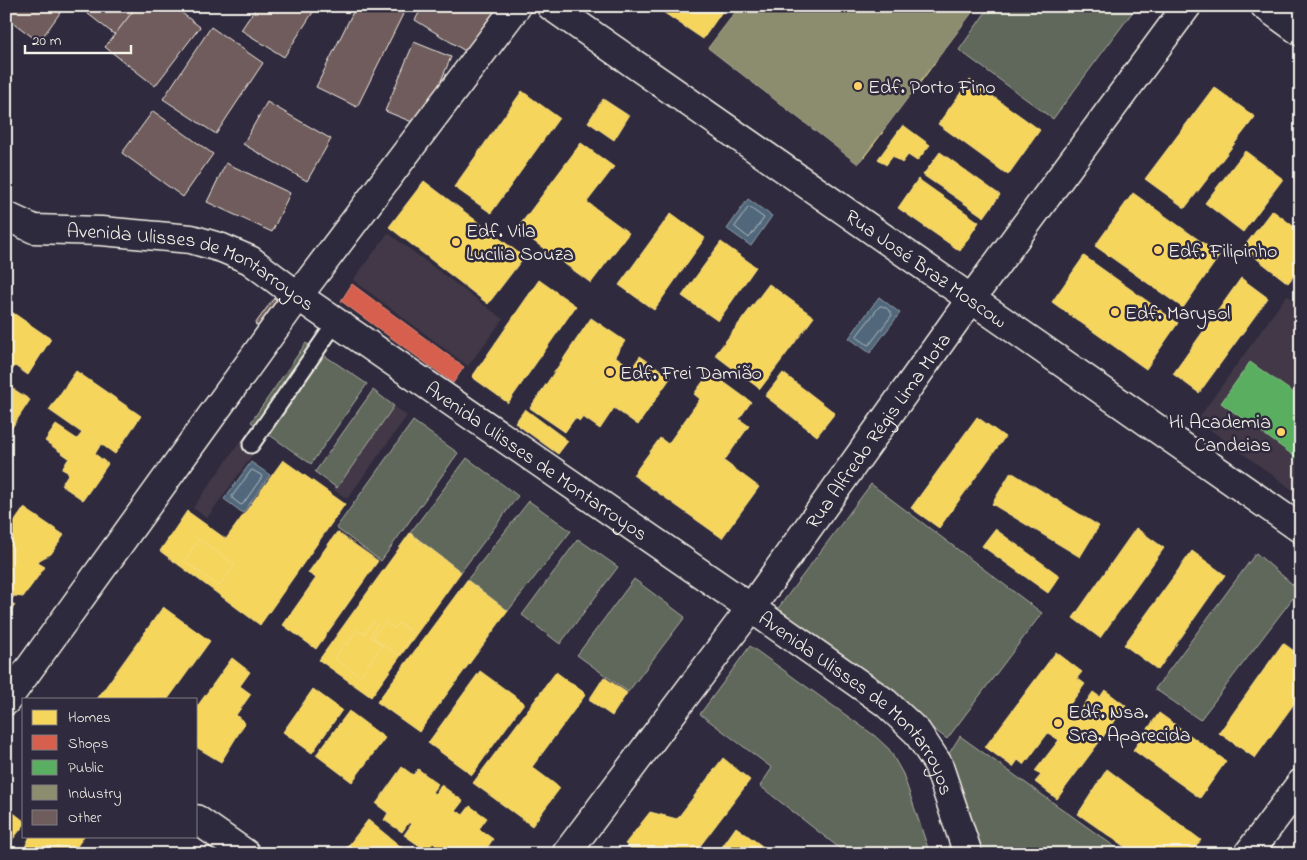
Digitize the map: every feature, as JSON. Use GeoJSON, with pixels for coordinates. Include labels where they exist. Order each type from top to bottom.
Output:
{"type":"FeatureCollection","features":[{"type":"Feature","properties":{"kind":"street"},"geometry":{"type":"LineString","coordinates":[[13,694],[298,296],[517,6]]}},
{"type":"Feature","properties":{"kind":"street","name":"Rua José Braz Moscow"},"geometry":{"type":"LineString","coordinates":[[552,6],[1301,528]]}},
{"type":"Feature","properties":{"kind":"street","name":"Rua Alfredo Régis Lima Mota"},"geometry":{"type":"LineString","coordinates":[[566,854],[751,608],[972,299],[1187,6]]}},
{"type":"Feature","properties":{"kind":"street"},"geometry":{"type":"LineString","coordinates":[[1265,6],[1301,32]]}},
{"type":"Feature","properties":{"kind":"street","name":"Avenida Ulisses de Montarroyos"},"geometry":{"type":"LineString","coordinates":[[6,216],[34,229],[101,231],[191,239],[222,248],[250,260],[298,296],[886,703],[917,732],[938,764],[968,854]]}},
{"type":"Feature","properties":{"kind":"street"},"geometry":{"type":"LineString","coordinates":[[1248,854],[1301,784]]}},
{"type":"Feature","properties":{"kind":"street"},"geometry":{"type":"LineString","coordinates":[[198,820],[246,854]]}},
{"type":"Feature","properties":{"kind":"lane"},"geometry":{"type":"LineString","coordinates":[[251,445],[336,322]]}},
{"type":"Feature","properties":{"kind":"shaded area"},"geometry":{"type":"Polygon","coordinates":[[[388,233],[503,319],[468,366],[353,280],[388,233]]]}},
{"type":"Feature","properties":{"kind":"shaded area"},"geometry":{"type":"Polygon","coordinates":[[[1287,295],[1301,305],[1301,496],[1197,420],[1287,295]]]}},
{"type":"Feature","properties":{"kind":"shaded area"},"geometry":{"type":"Polygon","coordinates":[[[394,406],[407,416],[347,499],[334,490],[394,406]]]}},
{"type":"Feature","properties":{"kind":"shaded area"},"geometry":{"type":"Polygon","coordinates":[[[242,439],[257,449],[207,518],[193,508],[242,439]]]}},
{"type":"Feature","properties":{"kind":"green space"},"geometry":{"type":"Polygon","coordinates":[[[990,6],[1137,6],[1053,119],[959,50],[990,6]]]}},
{"type":"Feature","properties":{"kind":"green space"},"geometry":{"type":"Polygon","coordinates":[[[306,343],[367,384],[311,464],[251,422],[306,343]]]}},
{"type":"Feature","properties":{"kind":"green space"},"geometry":{"type":"Polygon","coordinates":[[[373,390],[394,406],[337,488],[315,472],[373,390]]]}},
{"type":"Feature","properties":{"kind":"green space"},"geometry":{"type":"Polygon","coordinates":[[[413,421],[458,453],[381,561],[336,528],[413,421]]]}},
{"type":"Feature","properties":{"kind":"green space"},"geometry":{"type":"Polygon","coordinates":[[[467,458],[518,496],[461,572],[410,533],[467,458]]]}},
{"type":"Feature","properties":{"kind":"green space"},"geometry":{"type":"Polygon","coordinates":[[[871,484],[1042,613],[947,739],[776,611],[871,484]]]}},
{"type":"Feature","properties":{"kind":"green space"},"geometry":{"type":"Polygon","coordinates":[[[529,501],[571,531],[508,611],[467,580],[529,501]]]}},
{"type":"Feature","properties":{"kind":"green space"},"geometry":{"type":"Polygon","coordinates":[[[578,539],[618,567],[560,644],[522,615],[578,539]]]}},
{"type":"Feature","properties":{"kind":"green space"},"geometry":{"type":"Polygon","coordinates":[[[1256,553],[1299,590],[1200,720],[1155,689],[1256,553]]]}},
{"type":"Feature","properties":{"kind":"green space"},"geometry":{"type":"Polygon","coordinates":[[[634,579],[685,617],[628,692],[577,655],[634,579]]]}},
{"type":"Feature","properties":{"kind":"green space"},"geometry":{"type":"Polygon","coordinates":[[[750,646],[875,736],[889,749],[903,774],[930,854],[847,854],[760,786],[772,768],[700,714],[750,646]]]}},
{"type":"Feature","properties":{"kind":"green space"},"geometry":{"type":"Polygon","coordinates":[[[960,736],[1125,854],[976,854],[945,760],[960,736]]]}},
{"type":"Feature","properties":{"kind":"water"},"geometry":{"type":"Polygon","coordinates":[[[748,199],[772,216],[751,246],[727,229],[748,199]]]}},
{"type":"Feature","properties":{"kind":"water"},"geometry":{"type":"Polygon","coordinates":[[[879,297],[900,313],[870,353],[849,338],[879,297]]]}},
{"type":"Feature","properties":{"kind":"water"},"geometry":{"type":"Polygon","coordinates":[[[251,462],[270,475],[243,513],[224,499],[251,462]]]}},
{"type":"Feature","properties":{"kind":"building: Homes"},"geometry":{"type":"Polygon","coordinates":[[[654,6],[726,6],[703,39],[654,6]]]}},
{"type":"Feature","properties":{"kind":"building: Homes","name":"Edf. Porto Fino"},"geometry":{"type":"Polygon","coordinates":[[[860,6],[864,6],[936,61],[911,95],[906,91],[898,101],[885,91],[872,109],[884,119],[877,128],[883,132],[864,157],[845,143],[851,135],[841,127],[846,121],[832,110],[827,117],[815,109],[810,116],[787,98],[808,71],[815,77],[821,69],[837,81],[851,61],[836,49],[846,36],[840,32],[860,6]]]}},
{"type":"Feature","properties":{"kind":"building: Homes"},"geometry":{"type":"Polygon","coordinates":[[[970,80],[1040,130],[1008,175],[938,124],[970,80]]]}},
{"type":"Feature","properties":{"kind":"building: Homes"},"geometry":{"type":"Polygon","coordinates":[[[1214,87],[1255,117],[1185,208],[1145,179],[1214,87]]]}},
{"type":"Feature","properties":{"kind":"building: Homes"},"geometry":{"type":"Polygon","coordinates":[[[522,91],[559,118],[491,213],[454,187],[522,91]]]}},
{"type":"Feature","properties":{"kind":"building: Homes"},"geometry":{"type":"Polygon","coordinates":[[[603,99],[629,116],[614,140],[588,122],[603,99]]]}},
{"type":"Feature","properties":{"kind":"building: Homes"},"geometry":{"type":"Polygon","coordinates":[[[903,125],[930,145],[917,161],[908,155],[902,163],[893,156],[886,165],[878,159],[903,125]]]}},
{"type":"Feature","properties":{"kind":"building: Homes"},"geometry":{"type":"Polygon","coordinates":[[[581,143],[614,167],[587,202],[629,233],[591,283],[517,229],[581,143]]]}},
{"type":"Feature","properties":{"kind":"building: Homes"},"geometry":{"type":"Polygon","coordinates":[[[1245,151],[1283,179],[1243,232],[1205,203],[1245,151]]]}},
{"type":"Feature","properties":{"kind":"building: Homes"},"geometry":{"type":"Polygon","coordinates":[[[940,152],[1000,195],[984,217],[923,175],[940,152]]]}},
{"type":"Feature","properties":{"kind":"building: Homes"},"geometry":{"type":"Polygon","coordinates":[[[918,179],[979,222],[960,251],[898,208],[918,179]]]}},
{"type":"Feature","properties":{"kind":"building: Homes","name":"Edf. Vila Lucilia Souza"},"geometry":{"type":"Polygon","coordinates":[[[424,181],[524,257],[488,304],[389,227],[424,181]]]}},
{"type":"Feature","properties":{"kind":"building: Homes","name":"Edf. Filipinho"},"geometry":{"type":"Polygon","coordinates":[[[1133,193],[1220,255],[1183,308],[1095,246],[1133,193]]]}},
{"type":"Feature","properties":{"kind":"building: Homes"},"geometry":{"type":"Polygon","coordinates":[[[1272,210],[1301,232],[1301,267],[1288,283],[1243,248],[1272,210]]]}},
{"type":"Feature","properties":{"kind":"building: Homes"},"geometry":{"type":"Polygon","coordinates":[[[671,213],[705,238],[654,310],[619,285],[671,213]]]}},
{"type":"Feature","properties":{"kind":"building: Homes"},"geometry":{"type":"Polygon","coordinates":[[[721,242],[756,267],[718,321],[682,296],[721,242]]]}},
{"type":"Feature","properties":{"kind":"building: Homes","name":"Edf. Marysol"},"geometry":{"type":"Polygon","coordinates":[[[1084,256],[1178,323],[1146,369],[1052,302],[1084,256]]]}},
{"type":"Feature","properties":{"kind":"building: Homes"},"geometry":{"type":"Polygon","coordinates":[[[1241,278],[1268,298],[1199,393],[1173,374],[1241,278]]]}},
{"type":"Feature","properties":{"kind":"building: Homes"},"geometry":{"type":"Polygon","coordinates":[[[539,280],[576,306],[508,403],[472,377],[539,280]]]}},
{"type":"Feature","properties":{"kind":"building: Homes"},"geometry":{"type":"Polygon","coordinates":[[[769,284],[814,317],[760,389],[715,355],[769,284]]]}},
{"type":"Feature","properties":{"kind":"building: Homes"},"geometry":{"type":"Polygon","coordinates":[[[6,308],[51,339],[28,375],[15,366],[6,378],[6,308]]]}},
{"type":"Feature","properties":{"kind":"building: Homes","name":"Edf. Frei Damião"},"geometry":{"type":"Polygon","coordinates":[[[591,318],[625,341],[615,356],[632,368],[640,356],[671,377],[638,425],[614,408],[600,429],[583,417],[580,421],[575,418],[565,432],[530,408],[591,318]]]}},
{"type":"Feature","properties":{"kind":"building: Homes"},"geometry":{"type":"Polygon","coordinates":[[[76,371],[141,416],[115,454],[101,444],[95,454],[108,464],[83,500],[61,485],[69,473],[62,469],[69,458],[45,441],[56,425],[77,439],[82,433],[49,410],[76,371]]]}},
{"type":"Feature","properties":{"kind":"building: Homes"},"geometry":{"type":"Polygon","coordinates":[[[710,372],[751,402],[739,419],[749,426],[724,461],[759,487],[722,538],[633,475],[660,438],[668,444],[700,399],[694,394],[710,372]]]}},
{"type":"Feature","properties":{"kind":"building: Homes"},"geometry":{"type":"Polygon","coordinates":[[[783,373],[835,413],[817,436],[765,396],[783,373]]]}},
{"type":"Feature","properties":{"kind":"building: Homes"},"geometry":{"type":"Polygon","coordinates":[[[6,384],[30,400],[7,435],[6,435],[6,384]]]}},
{"type":"Feature","properties":{"kind":"building: Homes"},"geometry":{"type":"Polygon","coordinates":[[[525,409],[568,441],[558,454],[515,423],[525,409]]]}},
{"type":"Feature","properties":{"kind":"building: Homes"},"geometry":{"type":"Polygon","coordinates":[[[977,417],[1005,437],[939,528],[911,508],[977,417]]]}},
{"type":"Feature","properties":{"kind":"building: Homes"},"geometry":{"type":"Polygon","coordinates":[[[283,460],[345,504],[260,625],[160,551],[187,511],[226,539],[283,460]]]}},
{"type":"Feature","properties":{"kind":"building: Homes"},"geometry":{"type":"Polygon","coordinates":[[[1011,472],[1099,526],[1080,557],[992,504],[1011,472]]]}},
{"type":"Feature","properties":{"kind":"building: Homes"},"geometry":{"type":"Polygon","coordinates":[[[24,508],[64,535],[51,554],[41,559],[38,563],[45,567],[23,597],[14,596],[10,602],[15,605],[6,618],[6,534],[24,508]]]}},
{"type":"Feature","properties":{"kind":"building: Homes"},"geometry":{"type":"Polygon","coordinates":[[[1136,528],[1164,548],[1100,638],[1073,618],[1136,528]]]}},
{"type":"Feature","properties":{"kind":"building: Homes"},"geometry":{"type":"Polygon","coordinates":[[[995,529],[1060,576],[1048,593],[982,546],[995,529]]]}},
{"type":"Feature","properties":{"kind":"building: Homes"},"geometry":{"type":"Polygon","coordinates":[[[337,532],[378,561],[316,649],[283,625],[316,578],[308,573],[337,532]]]}},
{"type":"Feature","properties":{"kind":"building: Homes"},"geometry":{"type":"Polygon","coordinates":[[[410,533],[461,572],[371,697],[319,660],[410,533]]]}},
{"type":"Feature","properties":{"kind":"building: Homes"},"geometry":{"type":"Polygon","coordinates":[[[199,539],[235,565],[219,586],[184,561],[199,539]]]}},
{"type":"Feature","properties":{"kind":"building: Homes"},"geometry":{"type":"Polygon","coordinates":[[[1192,551],[1225,575],[1158,670],[1124,645],[1192,551]]]}},
{"type":"Feature","properties":{"kind":"building: Homes"},"geometry":{"type":"Polygon","coordinates":[[[467,580],[508,611],[419,732],[377,702],[467,580]]]}},
{"type":"Feature","properties":{"kind":"building: Homes"},"geometry":{"type":"Polygon","coordinates":[[[163,607],[210,641],[169,698],[98,698],[163,607]]]}},
{"type":"Feature","properties":{"kind":"building: Homes"},"geometry":{"type":"Polygon","coordinates":[[[373,622],[377,625],[370,637],[382,645],[360,676],[334,658],[345,643],[347,645],[357,630],[364,634],[373,622]]]}},
{"type":"Feature","properties":{"kind":"building: Homes"},"geometry":{"type":"Polygon","coordinates":[[[385,622],[394,628],[399,623],[413,633],[398,655],[373,637],[385,622]]]}},
{"type":"Feature","properties":{"kind":"building: Homes"},"geometry":{"type":"Polygon","coordinates":[[[1283,643],[1301,656],[1301,694],[1255,758],[1219,733],[1283,643]]]}},
{"type":"Feature","properties":{"kind":"building: Homes","name":"Edf. Nsa. Sra. Aparecida"},"geometry":{"type":"Polygon","coordinates":[[[1056,652],[1082,672],[1077,678],[1085,684],[1068,707],[1078,714],[1093,692],[1100,697],[1105,690],[1126,706],[1057,799],[1035,782],[1041,775],[1035,771],[1059,740],[1048,733],[1024,765],[1018,760],[1013,767],[985,747],[1056,652]]]}},
{"type":"Feature","properties":{"kind":"building: Homes"},"geometry":{"type":"Polygon","coordinates":[[[232,658],[250,672],[240,686],[251,694],[236,715],[245,723],[221,762],[198,748],[198,705],[232,658]]]}},
{"type":"Feature","properties":{"kind":"building: Homes"},"geometry":{"type":"Polygon","coordinates":[[[480,671],[524,703],[472,775],[428,743],[480,671]]]}},
{"type":"Feature","properties":{"kind":"building: Homes"},"geometry":{"type":"Polygon","coordinates":[[[556,672],[586,694],[532,767],[560,788],[532,826],[473,783],[556,672]]]}},
{"type":"Feature","properties":{"kind":"building: Homes"},"geometry":{"type":"Polygon","coordinates":[[[604,677],[627,693],[612,716],[589,700],[604,677]]]}},
{"type":"Feature","properties":{"kind":"building: Homes"},"geometry":{"type":"Polygon","coordinates":[[[313,689],[342,710],[312,753],[283,732],[313,689]]]}},
{"type":"Feature","properties":{"kind":"building: Homes"},"geometry":{"type":"Polygon","coordinates":[[[349,711],[385,738],[352,782],[316,755],[349,711]]]}},
{"type":"Feature","properties":{"kind":"building: Homes"},"geometry":{"type":"Polygon","coordinates":[[[1159,713],[1226,761],[1200,798],[1133,750],[1159,713]]]}},
{"type":"Feature","properties":{"kind":"building: Homes"},"geometry":{"type":"Polygon","coordinates":[[[723,758],[750,780],[694,854],[627,854],[631,848],[625,844],[650,812],[677,819],[723,758]]]}},
{"type":"Feature","properties":{"kind":"building: Homes"},"geometry":{"type":"Polygon","coordinates":[[[402,767],[413,775],[418,769],[438,784],[432,792],[435,794],[441,785],[463,801],[456,810],[463,815],[470,806],[487,818],[479,829],[493,839],[483,854],[433,854],[438,847],[433,843],[427,851],[404,835],[411,825],[409,822],[402,832],[384,820],[388,813],[376,804],[402,767]]]}},
{"type":"Feature","properties":{"kind":"building: Homes"},"geometry":{"type":"Polygon","coordinates":[[[1107,769],[1201,840],[1190,854],[1135,854],[1078,814],[1107,769]]]}},
{"type":"Feature","properties":{"kind":"building: Homes"},"geometry":{"type":"Polygon","coordinates":[[[6,807],[22,819],[22,828],[9,844],[21,854],[6,854],[6,807]]]}},
{"type":"Feature","properties":{"kind":"building: Homes"},"geometry":{"type":"Polygon","coordinates":[[[368,820],[410,854],[342,854],[368,820]]]}},
{"type":"Feature","properties":{"kind":"building: Homes"},"geometry":{"type":"Polygon","coordinates":[[[736,827],[773,854],[717,854],[736,827]]]}},
{"type":"Feature","properties":{"kind":"building: Homes"},"geometry":{"type":"Polygon","coordinates":[[[29,838],[83,838],[72,854],[22,854],[29,838]]]}},
{"type":"Feature","properties":{"kind":"building: Shops"},"geometry":{"type":"Polygon","coordinates":[[[352,284],[464,367],[453,383],[341,301],[352,284]]]}},
{"type":"Feature","properties":{"kind":"building: Public","name":"Hi Academia Candeias"},"geometry":{"type":"Polygon","coordinates":[[[1250,362],[1301,398],[1301,461],[1221,403],[1250,362]]]}},
{"type":"Feature","properties":{"kind":"building: Industry"},"geometry":{"type":"Polygon","coordinates":[[[740,6],[747,6],[751,10],[753,6],[977,6],[858,164],[708,48],[740,6]]]}},
{"type":"Feature","properties":{"kind":"building: Other"},"geometry":{"type":"Polygon","coordinates":[[[15,6],[65,6],[39,42],[7,18],[15,6]]]}},
{"type":"Feature","properties":{"kind":"building: Other"},"geometry":{"type":"Polygon","coordinates":[[[78,6],[137,6],[115,35],[78,6]]]}},
{"type":"Feature","properties":{"kind":"building: Other"},"geometry":{"type":"Polygon","coordinates":[[[137,6],[173,6],[200,27],[155,86],[105,47],[137,6]]]}},
{"type":"Feature","properties":{"kind":"building: Other"},"geometry":{"type":"Polygon","coordinates":[[[257,6],[317,6],[284,57],[241,30],[257,6]]]}},
{"type":"Feature","properties":{"kind":"building: Other"},"geometry":{"type":"Polygon","coordinates":[[[356,6],[407,6],[357,107],[316,87],[356,6]]]}},
{"type":"Feature","properties":{"kind":"building: Other"},"geometry":{"type":"Polygon","coordinates":[[[423,6],[500,6],[470,54],[415,20],[423,6]]]}},
{"type":"Feature","properties":{"kind":"building: Other"},"geometry":{"type":"Polygon","coordinates":[[[211,27],[263,63],[216,134],[163,99],[211,27]]]}},
{"type":"Feature","properties":{"kind":"building: Other"},"geometry":{"type":"Polygon","coordinates":[[[414,42],[451,57],[422,126],[385,111],[414,42]]]}},
{"type":"Feature","properties":{"kind":"building: Other"},"geometry":{"type":"Polygon","coordinates":[[[267,102],[331,139],[307,181],[243,144],[267,102]]]}},
{"type":"Feature","properties":{"kind":"building: Other"},"geometry":{"type":"Polygon","coordinates":[[[153,111],[213,154],[183,197],[122,153],[153,111]]]}},
{"type":"Feature","properties":{"kind":"building: Other"},"geometry":{"type":"Polygon","coordinates":[[[226,163],[290,193],[272,232],[207,202],[226,163]]]}},
{"type":"Feature","properties":{"kind":"building: Other"},"geometry":{"type":"Polygon","coordinates":[[[274,298],[283,307],[265,331],[255,324],[274,298]]]}},
{"type":"Feature","properties":{"kind":"place","name":"Edf. Porto Fino"},"geometry":{"type":"Point","coordinates":[858,86]}},
{"type":"Feature","properties":{"kind":"place","name":"Edf. Vila Lucilia Souza"},"geometry":{"type":"Point","coordinates":[456,242]}},
{"type":"Feature","properties":{"kind":"place","name":"Edf. Filipinho"},"geometry":{"type":"Point","coordinates":[1158,250]}},
{"type":"Feature","properties":{"kind":"place","name":"Edf. Marysol"},"geometry":{"type":"Point","coordinates":[1115,312]}},
{"type":"Feature","properties":{"kind":"place","name":"Edf. Frei Damião"},"geometry":{"type":"Point","coordinates":[610,372]}},
{"type":"Feature","properties":{"kind":"place","name":"Hi Academia Candeias"},"geometry":{"type":"Point","coordinates":[1281,432]}},
{"type":"Feature","properties":{"kind":"place","name":"Edf. Nsa. Sra. Aparecida"},"geometry":{"type":"Point","coordinates":[1058,723]}}]}
